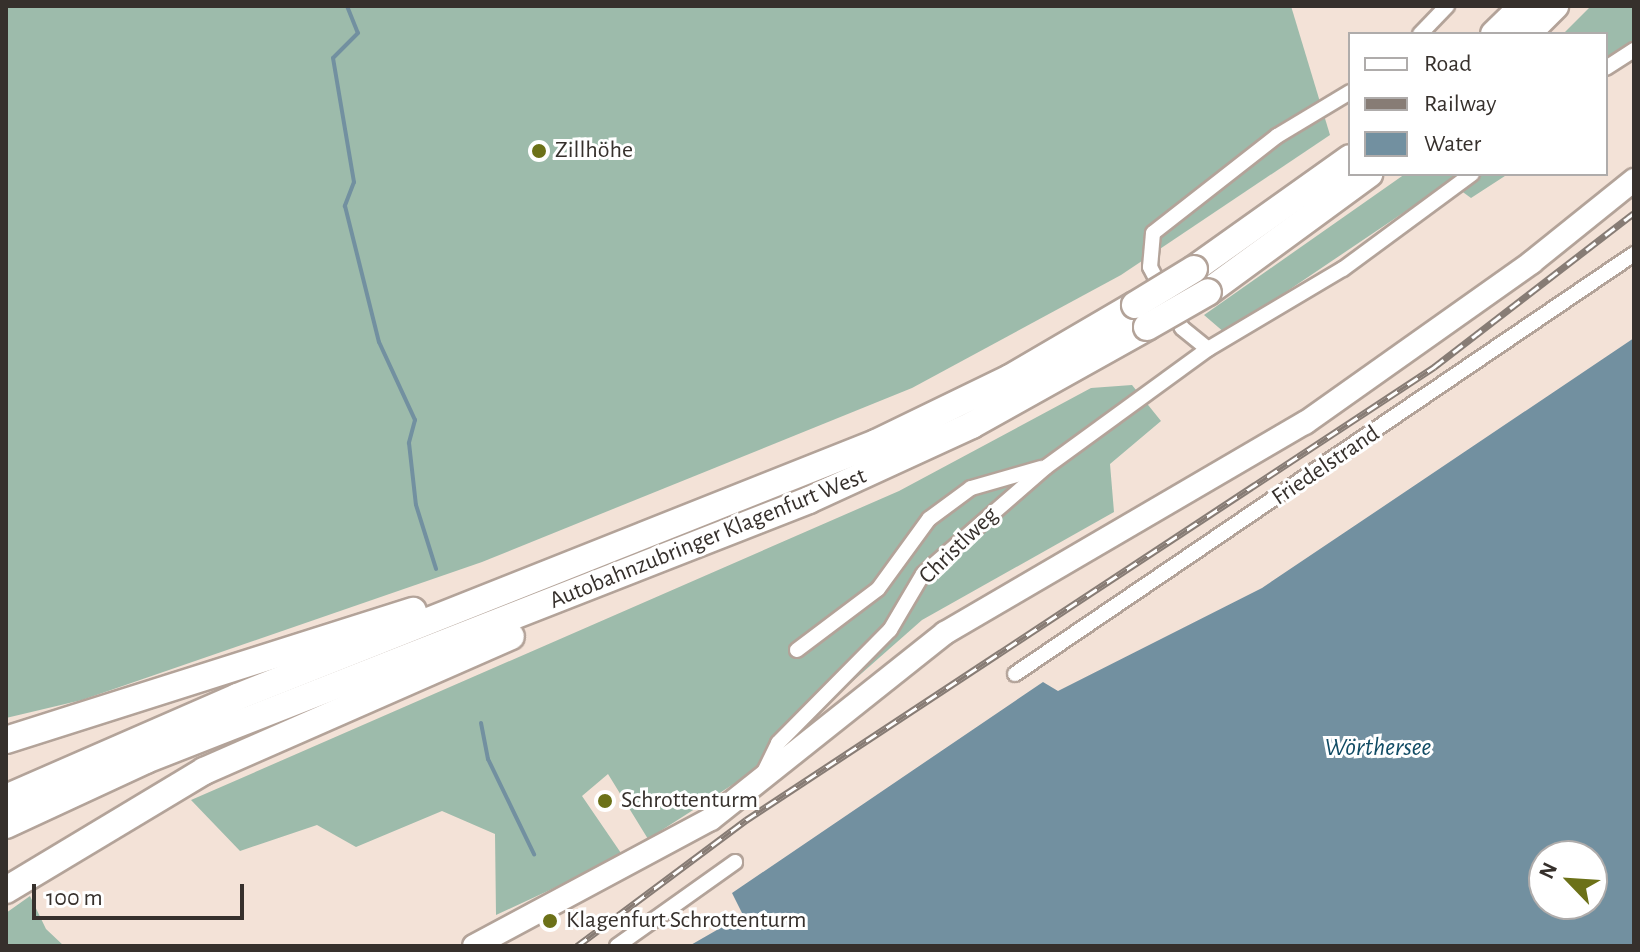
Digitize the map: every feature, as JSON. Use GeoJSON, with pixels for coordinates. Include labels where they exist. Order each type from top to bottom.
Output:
{"type":"FeatureCollection","features":[{"type":"Feature","properties":{"kind":"highway"},"geometry":{"type":"LineString","coordinates":[[1496,32],[1523,6]]}},
{"type":"Feature","properties":{"kind":"highway"},"geometry":{"type":"LineString","coordinates":[[1529,32],[1555,6]]}},
{"type":"Feature","properties":{"kind":"highway","name":"Autobahnzubringer Klagenfurt West"},"geometry":{"type":"LineString","coordinates":[[6,825],[285,705],[607,581],[909,455],[1141,316],[1194,269],[1348,159]]}},
{"type":"Feature","properties":{"kind":"highway","name":"Autobahnzubringer Klagenfurt West"},"geometry":{"type":"LineString","coordinates":[[6,798],[237,697],[529,584],[876,443],[1141,316],[1208,292],[1366,176]]}},
{"type":"Feature","properties":{"kind":"highway"},"geometry":{"type":"LineString","coordinates":[[6,890],[204,771],[560,614],[607,581]]}},
{"type":"Feature","properties":{"kind":"highway"},"geometry":{"type":"LineString","coordinates":[[6,740],[463,595],[529,584]]}},
{"type":"Feature","properties":{"kind":"main road"},"geometry":{"type":"LineString","coordinates":[[474,946],[656,851],[757,787],[945,633],[1305,423],[1532,262],[1634,180]]}},
{"type":"Feature","properties":{"kind":"street"},"geometry":{"type":"LineString","coordinates":[[1422,32],[1447,6]]}},
{"type":"Feature","properties":{"kind":"street"},"geometry":{"type":"LineString","coordinates":[[1608,67],[1634,50]]}},
{"type":"Feature","properties":{"kind":"street"},"geometry":{"type":"LineString","coordinates":[[1208,349],[1182,328],[1150,267],[1153,233],[1277,136],[1348,93]]}},
{"type":"Feature","properties":{"kind":"street","name":"Christlweg"},"geometry":{"type":"LineString","coordinates":[[757,787],[778,743],[890,630],[923,574],[1046,467],[1208,349],[1343,269],[1469,176]]}},
{"type":"Feature","properties":{"kind":"street","name":"Friedelstrand"},"geometry":{"type":"LineString","coordinates":[[1015,674],[1634,254]]}},
{"type":"Feature","properties":{"kind":"street"},"geometry":{"type":"LineString","coordinates":[[797,650],[878,589],[929,519],[971,488],[1046,467]]}},
{"type":"Feature","properties":{"kind":"street"},"geometry":{"type":"LineString","coordinates":[[617,946],[735,862]]}},
{"type":"Feature","properties":{"kind":"green space"},"geometry":{"type":"Polygon","coordinates":[[[6,6],[1291,6],[1330,135],[1121,275],[912,388],[482,562],[82,700],[6,718],[6,6]]]}},
{"type":"Feature","properties":{"kind":"green space"},"geometry":{"type":"Polygon","coordinates":[[[1591,6],[1634,6],[1634,44],[1608,58],[1608,32],[1565,32],[1591,6]]]}},
{"type":"Feature","properties":{"kind":"green space"},"geometry":{"type":"Polygon","coordinates":[[[1402,176],[1505,176],[1471,198],[1449,182],[1225,333],[1204,315],[1402,176]]]}},
{"type":"Feature","properties":{"kind":"green space"},"geometry":{"type":"Polygon","coordinates":[[[1132,385],[1161,421],[1110,464],[1114,512],[922,620],[743,778],[648,839],[608,774],[582,796],[623,856],[496,915],[495,834],[442,811],[356,847],[317,825],[240,851],[191,800],[899,491],[1091,388],[1132,385]]]}},
{"type":"Feature","properties":{"kind":"green space"},"geometry":{"type":"Polygon","coordinates":[[[30,896],[46,929],[64,946],[6,946],[6,913],[30,896]]]}},
{"type":"Feature","properties":{"kind":"water","name":"Wörthersee"},"geometry":{"type":"Polygon","coordinates":[[[1634,338],[1634,946],[689,946],[743,915],[732,893],[1043,682],[1058,691],[1262,588],[1634,338]]]}},
{"type":"Feature","properties":{"kind":"waterway"},"geometry":{"type":"LineString","coordinates":[[347,6],[358,33],[333,58],[354,182],[345,206],[379,342],[415,420],[409,443],[416,505],[436,569]]}},
{"type":"Feature","properties":{"kind":"waterway"},"geometry":{"type":"LineString","coordinates":[[481,723],[488,759],[534,854]]}},
{"type":"Feature","properties":{"kind":"railway"},"geometry":{"type":"LineString","coordinates":[[577,946],[746,820],[1434,367],[1634,213]]}},
{"type":"Feature","properties":{"kind":"place","name":"Zillhöhe"},"geometry":{"type":"Point","coordinates":[539,151]}},
{"type":"Feature","properties":{"kind":"place","name":"Schrottenturm"},"geometry":{"type":"Point","coordinates":[605,801]}},
{"type":"Feature","properties":{"kind":"place","name":"Klagenfurt Schrottenturm"},"geometry":{"type":"Point","coordinates":[550,921]}}]}
